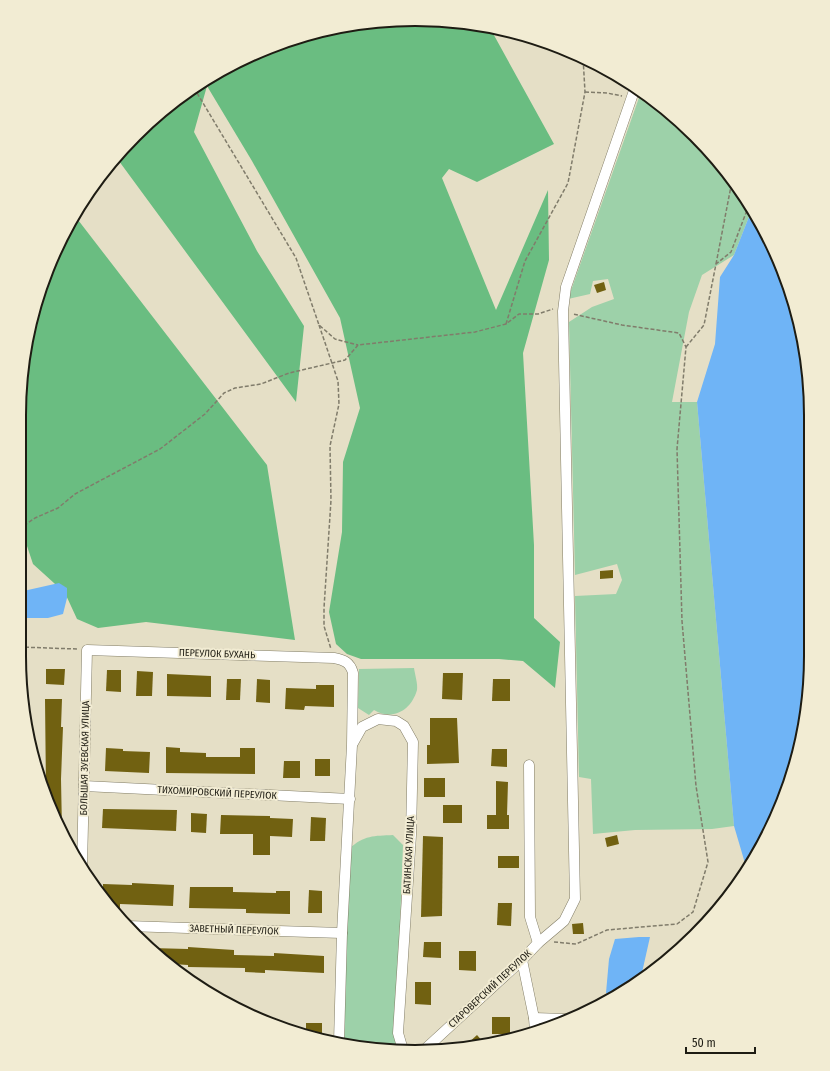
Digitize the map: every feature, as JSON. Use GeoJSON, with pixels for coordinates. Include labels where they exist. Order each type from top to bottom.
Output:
{"type":"FeatureCollection","features":[{"type":"Feature","properties":{"kind":"street","name":"СТАРОВЕРСКИЙ ПЕРЕУЛОК"},"geometry":{"type":"LineString","coordinates":[[430,1044],[564,921],[575,899],[563,309],[566,287],[633,93]]}},
{"type":"Feature","properties":{"kind":"street","name":"ПЕРЕУЛОК БУХАНЬ"},"geometry":{"type":"LineString","coordinates":[[87,650],[334,658],[346,661]]}},
{"type":"Feature","properties":{"kind":"street","name":"БОЛЬШАЯ ЗУЕВСКАЯ УЛИЦА"},"geometry":{"type":"LineString","coordinates":[[82,857],[87,650]]}},
{"type":"Feature","properties":{"kind":"street","name":"БАТИНСКАЯ УЛИЦА"},"geometry":{"type":"LineString","coordinates":[[339,1038],[342,933],[352,745],[353,673],[351,667],[346,661]]}},
{"type":"Feature","properties":{"kind":"street","name":"БАТИНСКАЯ УЛИЦА"},"geometry":{"type":"LineString","coordinates":[[352,745],[362,727],[378,719],[387,719],[400,724],[410,733],[413,742],[411,836],[398,1033],[401,1044]]}},
{"type":"Feature","properties":{"kind":"street"},"geometry":{"type":"LineString","coordinates":[[529,765],[530,917],[540,942]]}},
{"type":"Feature","properties":{"kind":"street","name":"ТИХОМИРОВСКИЙ ПЕРЕУЛОК"},"geometry":{"type":"LineString","coordinates":[[84,786],[350,799]]}},
{"type":"Feature","properties":{"kind":"street","name":"ЗАВЕТНЫЙ ПЕРЕУЛОК"},"geometry":{"type":"LineString","coordinates":[[136,926],[342,933]]}},
{"type":"Feature","properties":{"kind":"street"},"geometry":{"type":"LineString","coordinates":[[522,960],[535,1026]]}},
{"type":"Feature","properties":{"kind":"street"},"geometry":{"type":"LineString","coordinates":[[534,1018],[554,1019]]}},
{"type":"Feature","properties":{"kind":"path"},"geometry":{"type":"LineString","coordinates":[[506,324],[526,261],[568,183],[585,92],[583,64]]}},
{"type":"Feature","properties":{"kind":"path"},"geometry":{"type":"LineString","coordinates":[[585,92],[607,93],[631,100]]}},
{"type":"Feature","properties":{"kind":"path"},"geometry":{"type":"LineString","coordinates":[[197,93],[296,258],[338,381],[339,404],[330,446],[331,500],[324,626],[334,658]]}},
{"type":"Feature","properties":{"kind":"path"},"geometry":{"type":"LineString","coordinates":[[686,347],[704,325],[731,188]]}},
{"type":"Feature","properties":{"kind":"path"},"geometry":{"type":"LineString","coordinates":[[716,264],[731,252],[746,212]]}},
{"type":"Feature","properties":{"kind":"path"},"geometry":{"type":"LineString","coordinates":[[319,325],[335,339],[358,345],[475,332],[506,324],[519,314],[538,314],[548,310],[563,309],[622,325],[679,333],[686,347],[677,449],[682,621],[696,786],[708,862],[693,912],[677,924],[606,930],[576,944],[540,942]]}},
{"type":"Feature","properties":{"kind":"path"},"geometry":{"type":"LineString","coordinates":[[26,525],[35,518],[58,508],[75,494],[160,449],[205,414],[224,393],[235,388],[261,384],[289,373],[345,360],[358,345]]}},
{"type":"Feature","properties":{"kind":"path"},"geometry":{"type":"LineString","coordinates":[[26,647],[87,650]]}},
{"type":"Feature","properties":{"kind":"green space"},"geometry":{"type":"Polygon","coordinates":[[[415,26],[466,29],[493,33],[554,144],[477,182],[449,169],[442,178],[496,310],[548,190],[549,260],[523,353],[534,545],[534,618],[560,642],[555,688],[523,661],[499,659],[361,659],[347,654],[336,644],[329,612],[342,532],[343,462],[360,408],[340,318],[252,161],[207,87],[243,66],[314,39],[364,29],[415,26]]]}},
{"type":"Feature","properties":{"kind":"green space"},"geometry":{"type":"Polygon","coordinates":[[[207,87],[194,132],[257,251],[304,326],[296,402],[120,162],[140,140],[178,106],[207,87]]]}},
{"type":"Feature","properties":{"kind":"green space"},"geometry":{"type":"Polygon","coordinates":[[[639,97],[652,106],[690,140],[724,178],[749,216],[734,255],[702,275],[689,312],[672,402],[697,402],[734,826],[712,829],[635,830],[593,834],[591,779],[579,777],[575,596],[616,594],[622,580],[617,564],[575,575],[569,322],[592,307],[614,299],[608,279],[593,281],[590,294],[568,299],[639,97]]]}},
{"type":"Feature","properties":{"kind":"green space"},"geometry":{"type":"Polygon","coordinates":[[[78,220],[267,465],[295,640],[146,622],[98,628],[77,619],[65,593],[33,564],[26,543],[26,415],[29,364],[39,314],[47,290],[66,243],[78,220]]]}},
{"type":"Feature","properties":{"kind":"green space"},"geometry":{"type":"Polygon","coordinates":[[[414,668],[417,690],[410,704],[406,708],[394,714],[381,713],[374,710],[369,715],[358,708],[359,669],[414,668]]]}},
{"type":"Feature","properties":{"kind":"green space"},"geometry":{"type":"Polygon","coordinates":[[[393,835],[403,845],[396,1033],[398,1044],[343,1039],[349,849],[360,841],[375,836],[393,835]]]}},
{"type":"Feature","properties":{"kind":"water"},"geometry":{"type":"Polygon","coordinates":[[[749,216],[764,243],[774,266],[791,314],[801,364],[804,415],[804,656],[801,707],[791,757],[783,781],[764,828],[745,862],[734,826],[697,402],[715,344],[720,277],[734,255],[749,216]]]}},
{"type":"Feature","properties":{"kind":"water"},"geometry":{"type":"Polygon","coordinates":[[[59,583],[67,588],[67,598],[63,614],[48,618],[26,618],[26,590],[59,583]]]}},
{"type":"Feature","properties":{"kind":"water"},"geometry":{"type":"Polygon","coordinates":[[[650,937],[642,972],[610,993],[606,993],[609,959],[615,939],[650,937]]]}},
{"type":"Feature","properties":{"kind":"building"},"geometry":{"type":"Polygon","coordinates":[[[604,282],[606,290],[597,293],[594,285],[604,282]]]}},
{"type":"Feature","properties":{"kind":"building"},"geometry":{"type":"Polygon","coordinates":[[[613,570],[613,578],[600,579],[600,571],[613,570]]]}},
{"type":"Feature","properties":{"kind":"building"},"geometry":{"type":"Polygon","coordinates":[[[46,669],[65,669],[64,685],[46,684],[46,669]]]}},
{"type":"Feature","properties":{"kind":"building"},"geometry":{"type":"Polygon","coordinates":[[[107,670],[121,670],[121,692],[106,691],[107,670]]]}},
{"type":"Feature","properties":{"kind":"building"},"geometry":{"type":"Polygon","coordinates":[[[137,671],[153,672],[152,696],[136,696],[137,671]]]}},
{"type":"Feature","properties":{"kind":"building"},"geometry":{"type":"Polygon","coordinates":[[[443,673],[463,673],[462,700],[442,699],[443,673]]]}},
{"type":"Feature","properties":{"kind":"building"},"geometry":{"type":"Polygon","coordinates":[[[167,674],[211,676],[211,697],[167,696],[167,674]]]}},
{"type":"Feature","properties":{"kind":"building"},"geometry":{"type":"Polygon","coordinates":[[[227,679],[241,679],[240,700],[226,700],[227,679]]]}},
{"type":"Feature","properties":{"kind":"building"},"geometry":{"type":"Polygon","coordinates":[[[257,679],[270,680],[270,703],[256,702],[257,679]]]}},
{"type":"Feature","properties":{"kind":"building"},"geometry":{"type":"Polygon","coordinates":[[[493,679],[510,679],[510,701],[492,701],[493,679]]]}},
{"type":"Feature","properties":{"kind":"building"},"geometry":{"type":"Polygon","coordinates":[[[316,685],[334,685],[334,707],[305,706],[304,710],[285,709],[286,688],[316,689],[316,685]]]}},
{"type":"Feature","properties":{"kind":"building"},"geometry":{"type":"Polygon","coordinates":[[[45,699],[62,699],[62,818],[46,778],[45,699]]]}},
{"type":"Feature","properties":{"kind":"building"},"geometry":{"type":"Polygon","coordinates":[[[430,718],[457,718],[459,763],[427,764],[427,745],[430,745],[430,718]]]}},
{"type":"Feature","properties":{"kind":"building"},"geometry":{"type":"Polygon","coordinates":[[[166,747],[180,748],[180,752],[206,753],[206,757],[240,757],[240,748],[255,748],[255,774],[166,773],[166,747]]]}},
{"type":"Feature","properties":{"kind":"building"},"geometry":{"type":"Polygon","coordinates":[[[106,748],[123,749],[123,751],[150,752],[149,773],[105,771],[106,748]]]}},
{"type":"Feature","properties":{"kind":"building"},"geometry":{"type":"Polygon","coordinates":[[[492,749],[507,749],[507,767],[491,766],[492,749]]]}},
{"type":"Feature","properties":{"kind":"building"},"geometry":{"type":"Polygon","coordinates":[[[315,759],[330,759],[330,776],[315,776],[315,759]]]}},
{"type":"Feature","properties":{"kind":"building"},"geometry":{"type":"Polygon","coordinates":[[[284,761],[300,761],[300,778],[283,778],[284,761]]]}},
{"type":"Feature","properties":{"kind":"building"},"geometry":{"type":"Polygon","coordinates":[[[424,778],[445,778],[445,797],[424,797],[424,778]]]}},
{"type":"Feature","properties":{"kind":"building"},"geometry":{"type":"Polygon","coordinates":[[[496,781],[508,782],[507,815],[509,815],[509,829],[487,829],[487,815],[496,815],[496,781]]]}},
{"type":"Feature","properties":{"kind":"building"},"geometry":{"type":"Polygon","coordinates":[[[443,805],[462,805],[462,823],[443,823],[443,805]]]}},
{"type":"Feature","properties":{"kind":"building"},"geometry":{"type":"Polygon","coordinates":[[[103,809],[177,810],[176,831],[102,828],[103,809]]]}},
{"type":"Feature","properties":{"kind":"building"},"geometry":{"type":"Polygon","coordinates":[[[191,813],[207,814],[206,833],[191,832],[191,813]]]}},
{"type":"Feature","properties":{"kind":"building"},"geometry":{"type":"Polygon","coordinates":[[[221,815],[270,816],[270,818],[293,819],[292,837],[270,836],[270,855],[253,855],[253,834],[220,834],[221,815]]]}},
{"type":"Feature","properties":{"kind":"building"},"geometry":{"type":"Polygon","coordinates":[[[311,817],[326,818],[325,841],[310,841],[311,817]]]}},
{"type":"Feature","properties":{"kind":"building"},"geometry":{"type":"Polygon","coordinates":[[[617,835],[619,844],[607,847],[605,838],[617,835]]]}},
{"type":"Feature","properties":{"kind":"building"},"geometry":{"type":"Polygon","coordinates":[[[423,836],[443,837],[442,916],[421,917],[423,836]]]}},
{"type":"Feature","properties":{"kind":"building"},"geometry":{"type":"Polygon","coordinates":[[[498,856],[519,856],[519,868],[498,868],[498,856]]]}},
{"type":"Feature","properties":{"kind":"building"},"geometry":{"type":"Polygon","coordinates":[[[132,883],[174,885],[173,906],[120,904],[119,908],[103,888],[103,884],[132,885],[132,883]]]}},
{"type":"Feature","properties":{"kind":"building"},"geometry":{"type":"Polygon","coordinates":[[[190,887],[233,887],[233,892],[276,893],[276,891],[290,891],[290,914],[246,913],[246,909],[189,908],[190,887]]]}},
{"type":"Feature","properties":{"kind":"building"},"geometry":{"type":"Polygon","coordinates":[[[309,890],[322,891],[322,913],[308,913],[309,890]]]}},
{"type":"Feature","properties":{"kind":"building"},"geometry":{"type":"Polygon","coordinates":[[[498,903],[512,903],[511,926],[497,925],[498,903]]]}},
{"type":"Feature","properties":{"kind":"building"},"geometry":{"type":"Polygon","coordinates":[[[583,923],[584,934],[573,934],[572,924],[583,923]]]}},
{"type":"Feature","properties":{"kind":"building"},"geometry":{"type":"Polygon","coordinates":[[[424,942],[441,942],[441,958],[423,957],[424,942]]]}},
{"type":"Feature","properties":{"kind":"building"},"geometry":{"type":"Polygon","coordinates":[[[188,947],[234,950],[234,955],[274,956],[274,953],[324,956],[324,973],[265,970],[265,973],[245,972],[245,968],[188,967],[188,965],[177,964],[159,948],[188,949],[188,947]]]}},
{"type":"Feature","properties":{"kind":"building"},"geometry":{"type":"Polygon","coordinates":[[[459,951],[476,951],[476,971],[459,970],[459,951]]]}},
{"type":"Feature","properties":{"kind":"building"},"geometry":{"type":"Polygon","coordinates":[[[415,982],[431,982],[431,1005],[415,1004],[415,982]]]}},
{"type":"Feature","properties":{"kind":"building"},"geometry":{"type":"Polygon","coordinates":[[[492,1017],[510,1017],[510,1033],[492,1034],[492,1017]]]}},
{"type":"Feature","properties":{"kind":"building"},"geometry":{"type":"Polygon","coordinates":[[[306,1023],[322,1023],[322,1034],[306,1029],[306,1023]]]}},
{"type":"Feature","properties":{"kind":"building"},"geometry":{"type":"Polygon","coordinates":[[[477,1035],[481,1040],[470,1041],[477,1035]]]}}]}
